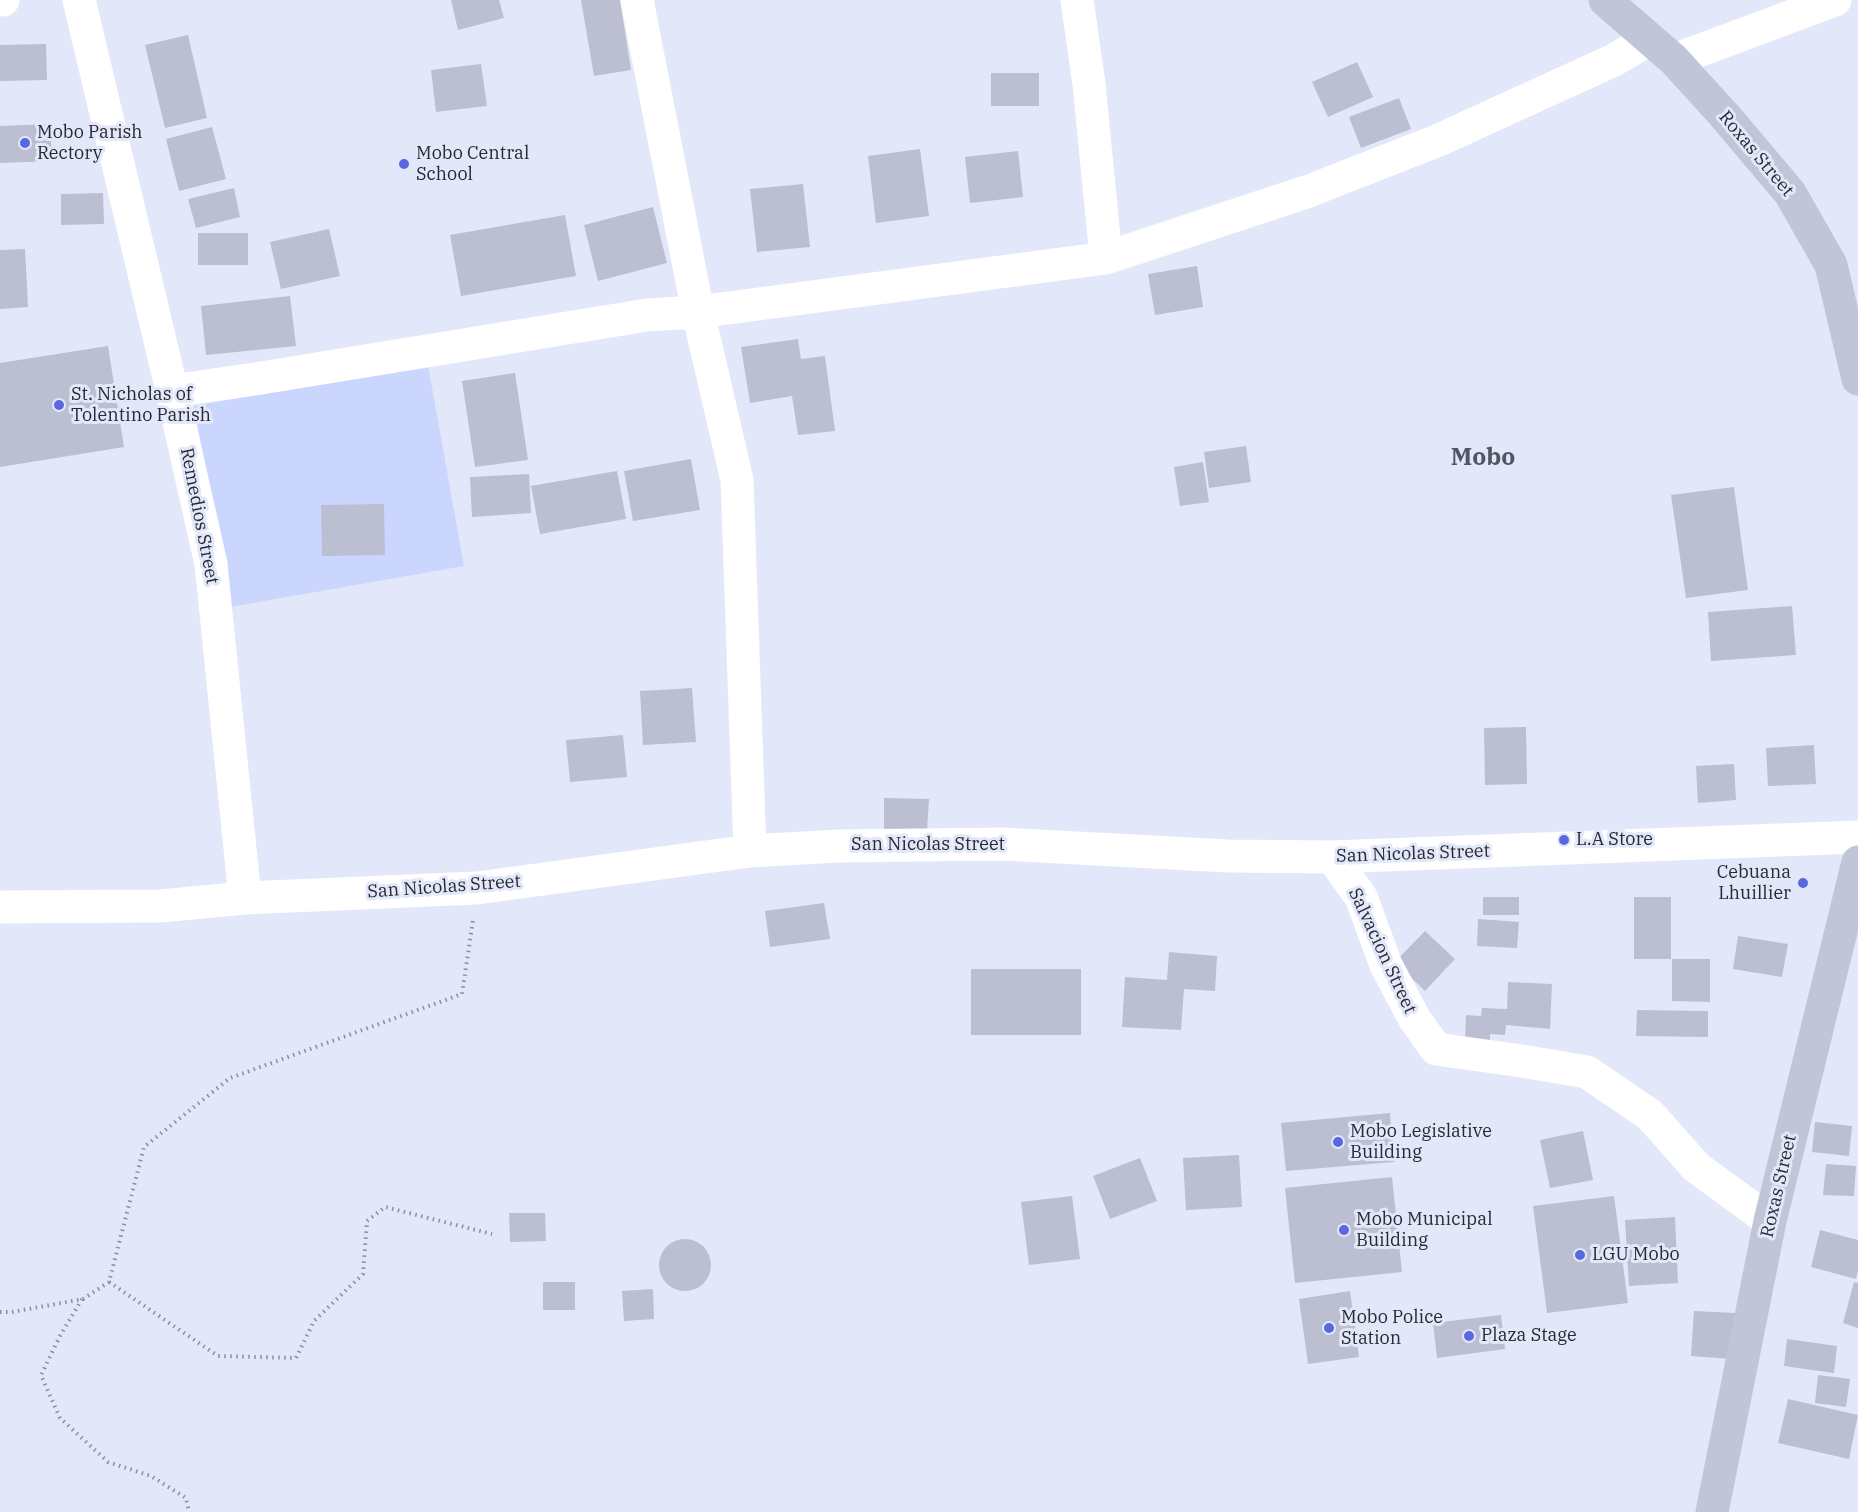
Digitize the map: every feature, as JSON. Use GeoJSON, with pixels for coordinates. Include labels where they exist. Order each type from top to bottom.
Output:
{"type":"FeatureCollection","features":[{"type":"Feature","properties":{"kind":"main road","name":"Roxas Street"},"geometry":{"type":"LineString","coordinates":[[1605,0],[1662,50],[1725,116],[1790,193],[1831,264],[1858,379]]}},
{"type":"Feature","properties":{"kind":"main road","name":"Roxas Street"},"geometry":{"type":"LineString","coordinates":[[1712,1512],[1770,1221],[1858,862]]}},
{"type":"Feature","properties":{"kind":"street","name":"Remedios Street"},"geometry":{"type":"LineString","coordinates":[[79,0],[211,564],[245,898]]}},
{"type":"Feature","properties":{"kind":"street"},"geometry":{"type":"LineString","coordinates":[[637,0],[698,312],[737,480],[750,851]]}},
{"type":"Feature","properties":{"kind":"street"},"geometry":{"type":"LineString","coordinates":[[1077,0],[1089,84],[1106,258]]}},
{"type":"Feature","properties":{"kind":"street"},"geometry":{"type":"LineString","coordinates":[[172,390],[255,379],[647,315],[698,312],[1106,258],[1309,191],[1439,140],[1614,60],[1662,50],[1835,0]]}},
{"type":"Feature","properties":{"kind":"street","name":"San Nicolas Street"},"geometry":{"type":"LineString","coordinates":[[0,907],[160,906],[245,898],[477,888],[750,851],[838,846],[1002,844],[1228,856],[1332,857],[1858,837]]}},
{"type":"Feature","properties":{"kind":"street","name":"Salvacion Street"},"geometry":{"type":"LineString","coordinates":[[1332,857],[1361,897],[1386,965],[1414,1018],[1436,1049],[1587,1072],[1650,1115],[1696,1167],[1770,1221]]}},
{"type":"Feature","properties":{"kind":"path"},"geometry":{"type":"LineString","coordinates":[[0,1312],[12,1312],[82,1299],[109,1282],[144,1147],[230,1078],[462,994],[477,888]]}},
{"type":"Feature","properties":{"kind":"path"},"geometry":{"type":"LineString","coordinates":[[109,1282],[218,1356],[296,1358],[314,1321],[363,1274],[366,1221],[385,1207],[492,1234]]}},
{"type":"Feature","properties":{"kind":"path"},"geometry":{"type":"LineString","coordinates":[[82,1299],[41,1375],[60,1418],[108,1462],[151,1476],[186,1498],[189,1512]]}},
{"type":"Feature","properties":{"kind":"shaded area"},"geometry":{"type":"Polygon","coordinates":[[[428,365],[464,566],[230,607],[194,406],[428,365]]]}},
{"type":"Feature","properties":{"kind":"building"},"geometry":{"type":"Polygon","coordinates":[[[451,0],[499,0],[504,18],[458,30],[451,0]]]}},
{"type":"Feature","properties":{"kind":"building"},"geometry":{"type":"Polygon","coordinates":[[[581,0],[620,0],[631,70],[594,76],[581,0]]]}},
{"type":"Feature","properties":{"kind":"building"},"geometry":{"type":"Polygon","coordinates":[[[188,35],[207,118],[165,128],[145,45],[188,35]]]}},
{"type":"Feature","properties":{"kind":"building"},"geometry":{"type":"Polygon","coordinates":[[[46,44],[47,80],[0,81],[0,45],[46,44]]]}},
{"type":"Feature","properties":{"kind":"building"},"geometry":{"type":"Polygon","coordinates":[[[1357,62],[1373,97],[1328,117],[1312,82],[1357,62]]]}},
{"type":"Feature","properties":{"kind":"building"},"geometry":{"type":"Polygon","coordinates":[[[481,64],[487,106],[436,112],[431,70],[481,64]]]}},
{"type":"Feature","properties":{"kind":"building"},"geometry":{"type":"Polygon","coordinates":[[[991,73],[1039,73],[1039,106],[991,106],[991,73]]]}},
{"type":"Feature","properties":{"kind":"building"},"geometry":{"type":"Polygon","coordinates":[[[1399,98],[1411,129],[1361,148],[1349,117],[1399,98]]]}},
{"type":"Feature","properties":{"kind":"building","name":"Mobo Parish Rectory"},"geometry":{"type":"Polygon","coordinates":[[[50,124],[52,161],[0,163],[0,126],[50,124]]]}},
{"type":"Feature","properties":{"kind":"building"},"geometry":{"type":"Polygon","coordinates":[[[212,127],[226,179],[179,191],[166,139],[212,127]]]}},
{"type":"Feature","properties":{"kind":"building"},"geometry":{"type":"Polygon","coordinates":[[[920,149],[929,216],[876,223],[868,156],[920,149]]]}},
{"type":"Feature","properties":{"kind":"building"},"geometry":{"type":"Polygon","coordinates":[[[1018,151],[1023,197],[970,203],[965,157],[1018,151]]]}},
{"type":"Feature","properties":{"kind":"building"},"geometry":{"type":"Polygon","coordinates":[[[803,184],[810,247],[757,252],[750,189],[803,184]]]}},
{"type":"Feature","properties":{"kind":"building"},"geometry":{"type":"Polygon","coordinates":[[[234,188],[240,217],[196,228],[188,199],[234,188]]]}},
{"type":"Feature","properties":{"kind":"building"},"geometry":{"type":"Polygon","coordinates":[[[103,193],[104,224],[61,225],[61,194],[103,193]]]}},
{"type":"Feature","properties":{"kind":"building"},"geometry":{"type":"Polygon","coordinates":[[[653,207],[667,263],[598,281],[584,225],[653,207]]]}},
{"type":"Feature","properties":{"kind":"building"},"geometry":{"type":"Polygon","coordinates":[[[565,215],[576,276],[461,296],[450,235],[565,215]]]}},
{"type":"Feature","properties":{"kind":"building"},"geometry":{"type":"Polygon","coordinates":[[[329,229],[340,276],[281,289],[270,242],[329,229]]]}},
{"type":"Feature","properties":{"kind":"building"},"geometry":{"type":"Polygon","coordinates":[[[198,233],[248,233],[248,265],[198,265],[198,233]]]}},
{"type":"Feature","properties":{"kind":"building"},"geometry":{"type":"Polygon","coordinates":[[[25,249],[28,307],[0,309],[0,250],[25,249]]]}},
{"type":"Feature","properties":{"kind":"building"},"geometry":{"type":"Polygon","coordinates":[[[1197,266],[1203,307],[1155,315],[1148,274],[1197,266]]]}},
{"type":"Feature","properties":{"kind":"building"},"geometry":{"type":"Polygon","coordinates":[[[290,296],[296,346],[206,355],[201,306],[290,296]]]}},
{"type":"Feature","properties":{"kind":"building"},"geometry":{"type":"Polygon","coordinates":[[[798,339],[801,359],[825,356],[835,431],[798,435],[792,396],[750,403],[741,347],[798,339]]]}},
{"type":"Feature","properties":{"kind":"building","name":"St. Nicholas of Tolentino Parish"},"geometry":{"type":"Polygon","coordinates":[[[108,346],[124,447],[0,467],[0,363],[108,346]]]}},
{"type":"Feature","properties":{"kind":"building"},"geometry":{"type":"Polygon","coordinates":[[[515,373],[528,460],[475,467],[462,381],[515,373]]]}},
{"type":"Feature","properties":{"kind":"building"},"geometry":{"type":"Polygon","coordinates":[[[1246,446],[1251,482],[1209,488],[1204,452],[1246,446]]]}},
{"type":"Feature","properties":{"kind":"building"},"geometry":{"type":"Polygon","coordinates":[[[691,459],[700,510],[633,521],[624,471],[691,459]]]}},
{"type":"Feature","properties":{"kind":"building"},"geometry":{"type":"Polygon","coordinates":[[[1203,462],[1209,502],[1180,506],[1174,467],[1203,462]]]}},
{"type":"Feature","properties":{"kind":"building"},"geometry":{"type":"Polygon","coordinates":[[[617,471],[626,519],[540,534],[531,486],[617,471]]]}},
{"type":"Feature","properties":{"kind":"building"},"geometry":{"type":"Polygon","coordinates":[[[529,474],[531,513],[472,517],[470,477],[529,474]]]}},
{"type":"Feature","properties":{"kind":"building"},"geometry":{"type":"Polygon","coordinates":[[[1734,487],[1748,590],[1686,598],[1671,495],[1734,487]]]}},
{"type":"Feature","properties":{"kind":"building"},"geometry":{"type":"Polygon","coordinates":[[[384,504],[385,555],[322,556],[321,505],[384,504]]]}},
{"type":"Feature","properties":{"kind":"building"},"geometry":{"type":"Polygon","coordinates":[[[1792,606],[1796,655],[1711,661],[1708,612],[1792,606]]]}},
{"type":"Feature","properties":{"kind":"building"},"geometry":{"type":"Polygon","coordinates":[[[692,688],[696,742],[643,745],[640,691],[692,688]]]}},
{"type":"Feature","properties":{"kind":"building"},"geometry":{"type":"Polygon","coordinates":[[[1526,727],[1527,784],[1485,785],[1484,728],[1526,727]]]}},
{"type":"Feature","properties":{"kind":"building"},"geometry":{"type":"Polygon","coordinates":[[[623,735],[627,777],[570,782],[566,740],[623,735]]]}},
{"type":"Feature","properties":{"kind":"building"},"geometry":{"type":"Polygon","coordinates":[[[1814,745],[1816,784],[1768,786],[1766,748],[1814,745]]]}},
{"type":"Feature","properties":{"kind":"building"},"geometry":{"type":"Polygon","coordinates":[[[1734,764],[1736,800],[1698,803],[1696,766],[1734,764]]]}},
{"type":"Feature","properties":{"kind":"building"},"geometry":{"type":"Polygon","coordinates":[[[884,798],[929,799],[927,831],[884,830],[884,798]]]}},
{"type":"Feature","properties":{"kind":"building"},"geometry":{"type":"Polygon","coordinates":[[[1483,897],[1519,897],[1519,915],[1483,915],[1483,897]]]}},
{"type":"Feature","properties":{"kind":"building"},"geometry":{"type":"Polygon","coordinates":[[[1634,897],[1671,897],[1671,959],[1634,959],[1634,897]]]}},
{"type":"Feature","properties":{"kind":"building"},"geometry":{"type":"Polygon","coordinates":[[[824,903],[830,939],[770,947],[765,911],[824,903]]]}},
{"type":"Feature","properties":{"kind":"building"},"geometry":{"type":"Polygon","coordinates":[[[1478,919],[1519,922],[1517,948],[1477,946],[1478,919]]]}},
{"type":"Feature","properties":{"kind":"building"},"geometry":{"type":"Polygon","coordinates":[[[1425,931],[1455,959],[1425,991],[1395,962],[1425,931]]]}},
{"type":"Feature","properties":{"kind":"building"},"geometry":{"type":"Polygon","coordinates":[[[1738,936],[1788,944],[1782,977],[1733,969],[1738,936]]]}},
{"type":"Feature","properties":{"kind":"building"},"geometry":{"type":"Polygon","coordinates":[[[1169,952],[1217,956],[1215,991],[1184,989],[1181,1030],[1122,1027],[1125,977],[1167,980],[1169,952]]]}},
{"type":"Feature","properties":{"kind":"building"},"geometry":{"type":"Polygon","coordinates":[[[1672,959],[1710,959],[1710,1002],[1672,1001],[1672,959]]]}},
{"type":"Feature","properties":{"kind":"building"},"geometry":{"type":"Polygon","coordinates":[[[971,969],[1081,969],[1081,1035],[971,1035],[971,969]]]}},
{"type":"Feature","properties":{"kind":"building"},"geometry":{"type":"Polygon","coordinates":[[[1508,982],[1552,984],[1550,1029],[1506,1025],[1505,1035],[1490,1034],[1490,1043],[1465,1042],[1466,1015],[1481,1016],[1482,1008],[1507,1009],[1508,982]]]}},
{"type":"Feature","properties":{"kind":"building"},"geometry":{"type":"Polygon","coordinates":[[[1637,1010],[1708,1011],[1708,1037],[1636,1036],[1637,1010]]]}},
{"type":"Feature","properties":{"kind":"building","name":"Mobo Legislative Building"},"geometry":{"type":"Polygon","coordinates":[[[1390,1113],[1394,1162],[1286,1171],[1281,1123],[1390,1113]]]}},
{"type":"Feature","properties":{"kind":"building"},"geometry":{"type":"Polygon","coordinates":[[[1815,1122],[1852,1126],[1849,1156],[1812,1152],[1815,1122]]]}},
{"type":"Feature","properties":{"kind":"building"},"geometry":{"type":"Polygon","coordinates":[[[1583,1131],[1593,1180],[1550,1188],[1540,1140],[1583,1131]]]}},
{"type":"Feature","properties":{"kind":"building"},"geometry":{"type":"Polygon","coordinates":[[[1239,1155],[1242,1207],[1186,1210],[1183,1158],[1239,1155]]]}},
{"type":"Feature","properties":{"kind":"building"},"geometry":{"type":"Polygon","coordinates":[[[1140,1158],[1157,1201],[1110,1219],[1093,1176],[1140,1158]]]}},
{"type":"Feature","properties":{"kind":"building"},"geometry":{"type":"Polygon","coordinates":[[[1826,1164],[1856,1166],[1854,1196],[1823,1195],[1826,1164]]]}},
{"type":"Feature","properties":{"kind":"building","name":"Mobo Municipal Building"},"geometry":{"type":"Polygon","coordinates":[[[1392,1177],[1402,1272],[1295,1283],[1285,1188],[1392,1177]]]}},
{"type":"Feature","properties":{"kind":"building"},"geometry":{"type":"Polygon","coordinates":[[[1072,1196],[1080,1259],[1029,1265],[1021,1202],[1072,1196]]]}},
{"type":"Feature","properties":{"kind":"building","name":"LGU Mobo"},"geometry":{"type":"Polygon","coordinates":[[[1614,1196],[1628,1303],[1547,1313],[1533,1206],[1614,1196]]]}},
{"type":"Feature","properties":{"kind":"building"},"geometry":{"type":"Polygon","coordinates":[[[509,1213],[545,1213],[546,1241],[510,1242],[509,1213]]]}},
{"type":"Feature","properties":{"kind":"building"},"geometry":{"type":"Polygon","coordinates":[[[1675,1217],[1678,1283],[1629,1286],[1625,1220],[1675,1217]]]}},
{"type":"Feature","properties":{"kind":"building"},"geometry":{"type":"Polygon","coordinates":[[[1820,1230],[1858,1240],[1856,1279],[1811,1267],[1820,1230]]]}},
{"type":"Feature","properties":{"kind":"building"},"geometry":{"type":"Polygon","coordinates":[[[685,1239],[699,1243],[707,1251],[711,1265],[707,1279],[699,1287],[685,1291],[671,1287],[663,1279],[659,1265],[663,1251],[671,1243],[685,1239]]]}},
{"type":"Feature","properties":{"kind":"building"},"geometry":{"type":"Polygon","coordinates":[[[543,1282],[575,1282],[575,1310],[543,1310],[543,1282]]]}},
{"type":"Feature","properties":{"kind":"building"},"geometry":{"type":"Polygon","coordinates":[[[1854,1282],[1858,1283],[1858,1328],[1843,1323],[1854,1282]]]}},
{"type":"Feature","properties":{"kind":"building"},"geometry":{"type":"Polygon","coordinates":[[[653,1289],[654,1319],[624,1321],[622,1291],[653,1289]]]}},
{"type":"Feature","properties":{"kind":"building","name":"Mobo Police Station"},"geometry":{"type":"Polygon","coordinates":[[[1350,1291],[1359,1357],[1308,1364],[1299,1299],[1350,1291]]]}},
{"type":"Feature","properties":{"kind":"building"},"geometry":{"type":"Polygon","coordinates":[[[1694,1311],[1735,1313],[1732,1359],[1691,1356],[1694,1311]]]}},
{"type":"Feature","properties":{"kind":"building","name":"Plaza Stage"},"geometry":{"type":"Polygon","coordinates":[[[1501,1315],[1505,1349],[1437,1358],[1433,1323],[1501,1315]]]}},
{"type":"Feature","properties":{"kind":"building"},"geometry":{"type":"Polygon","coordinates":[[[1787,1339],[1837,1346],[1834,1373],[1784,1366],[1787,1339]]]}},
{"type":"Feature","properties":{"kind":"building"},"geometry":{"type":"Polygon","coordinates":[[[1818,1375],[1850,1379],[1846,1407],[1815,1403],[1818,1375]]]}},
{"type":"Feature","properties":{"kind":"building"},"geometry":{"type":"Polygon","coordinates":[[[1788,1399],[1858,1415],[1849,1459],[1778,1443],[1788,1399]]]}},
{"type":"Feature","properties":{"kind":"place","name":"Mobo Parish Rectory"},"geometry":{"type":"Point","coordinates":[25,143]}},
{"type":"Feature","properties":{"kind":"place","name":"Mobo Central School"},"geometry":{"type":"Point","coordinates":[404,164]}},
{"type":"Feature","properties":{"kind":"place","name":"St. Nicholas of Tolentino Parish"},"geometry":{"type":"Point","coordinates":[59,405]}},
{"type":"Feature","properties":{"kind":"place","name":"L.A Store"},"geometry":{"type":"Point","coordinates":[1564,840]}},
{"type":"Feature","properties":{"kind":"place","name":"Cebuana Lhuillier"},"geometry":{"type":"Point","coordinates":[1803,883]}},
{"type":"Feature","properties":{"kind":"place","name":"Mobo Legislative Building"},"geometry":{"type":"Point","coordinates":[1338,1142]}},
{"type":"Feature","properties":{"kind":"place","name":"Mobo Municipal Building"},"geometry":{"type":"Point","coordinates":[1344,1230]}},
{"type":"Feature","properties":{"kind":"place","name":"LGU Mobo"},"geometry":{"type":"Point","coordinates":[1580,1255]}},
{"type":"Feature","properties":{"kind":"place","name":"Mobo Police Station"},"geometry":{"type":"Point","coordinates":[1329,1328]}},
{"type":"Feature","properties":{"kind":"place","name":"Plaza Stage"},"geometry":{"type":"Point","coordinates":[1469,1336]}},
{"type":"Feature","properties":{"kind":"district","name":"Mobo"},"geometry":{"type":"Point","coordinates":[1483,458]}}]}
